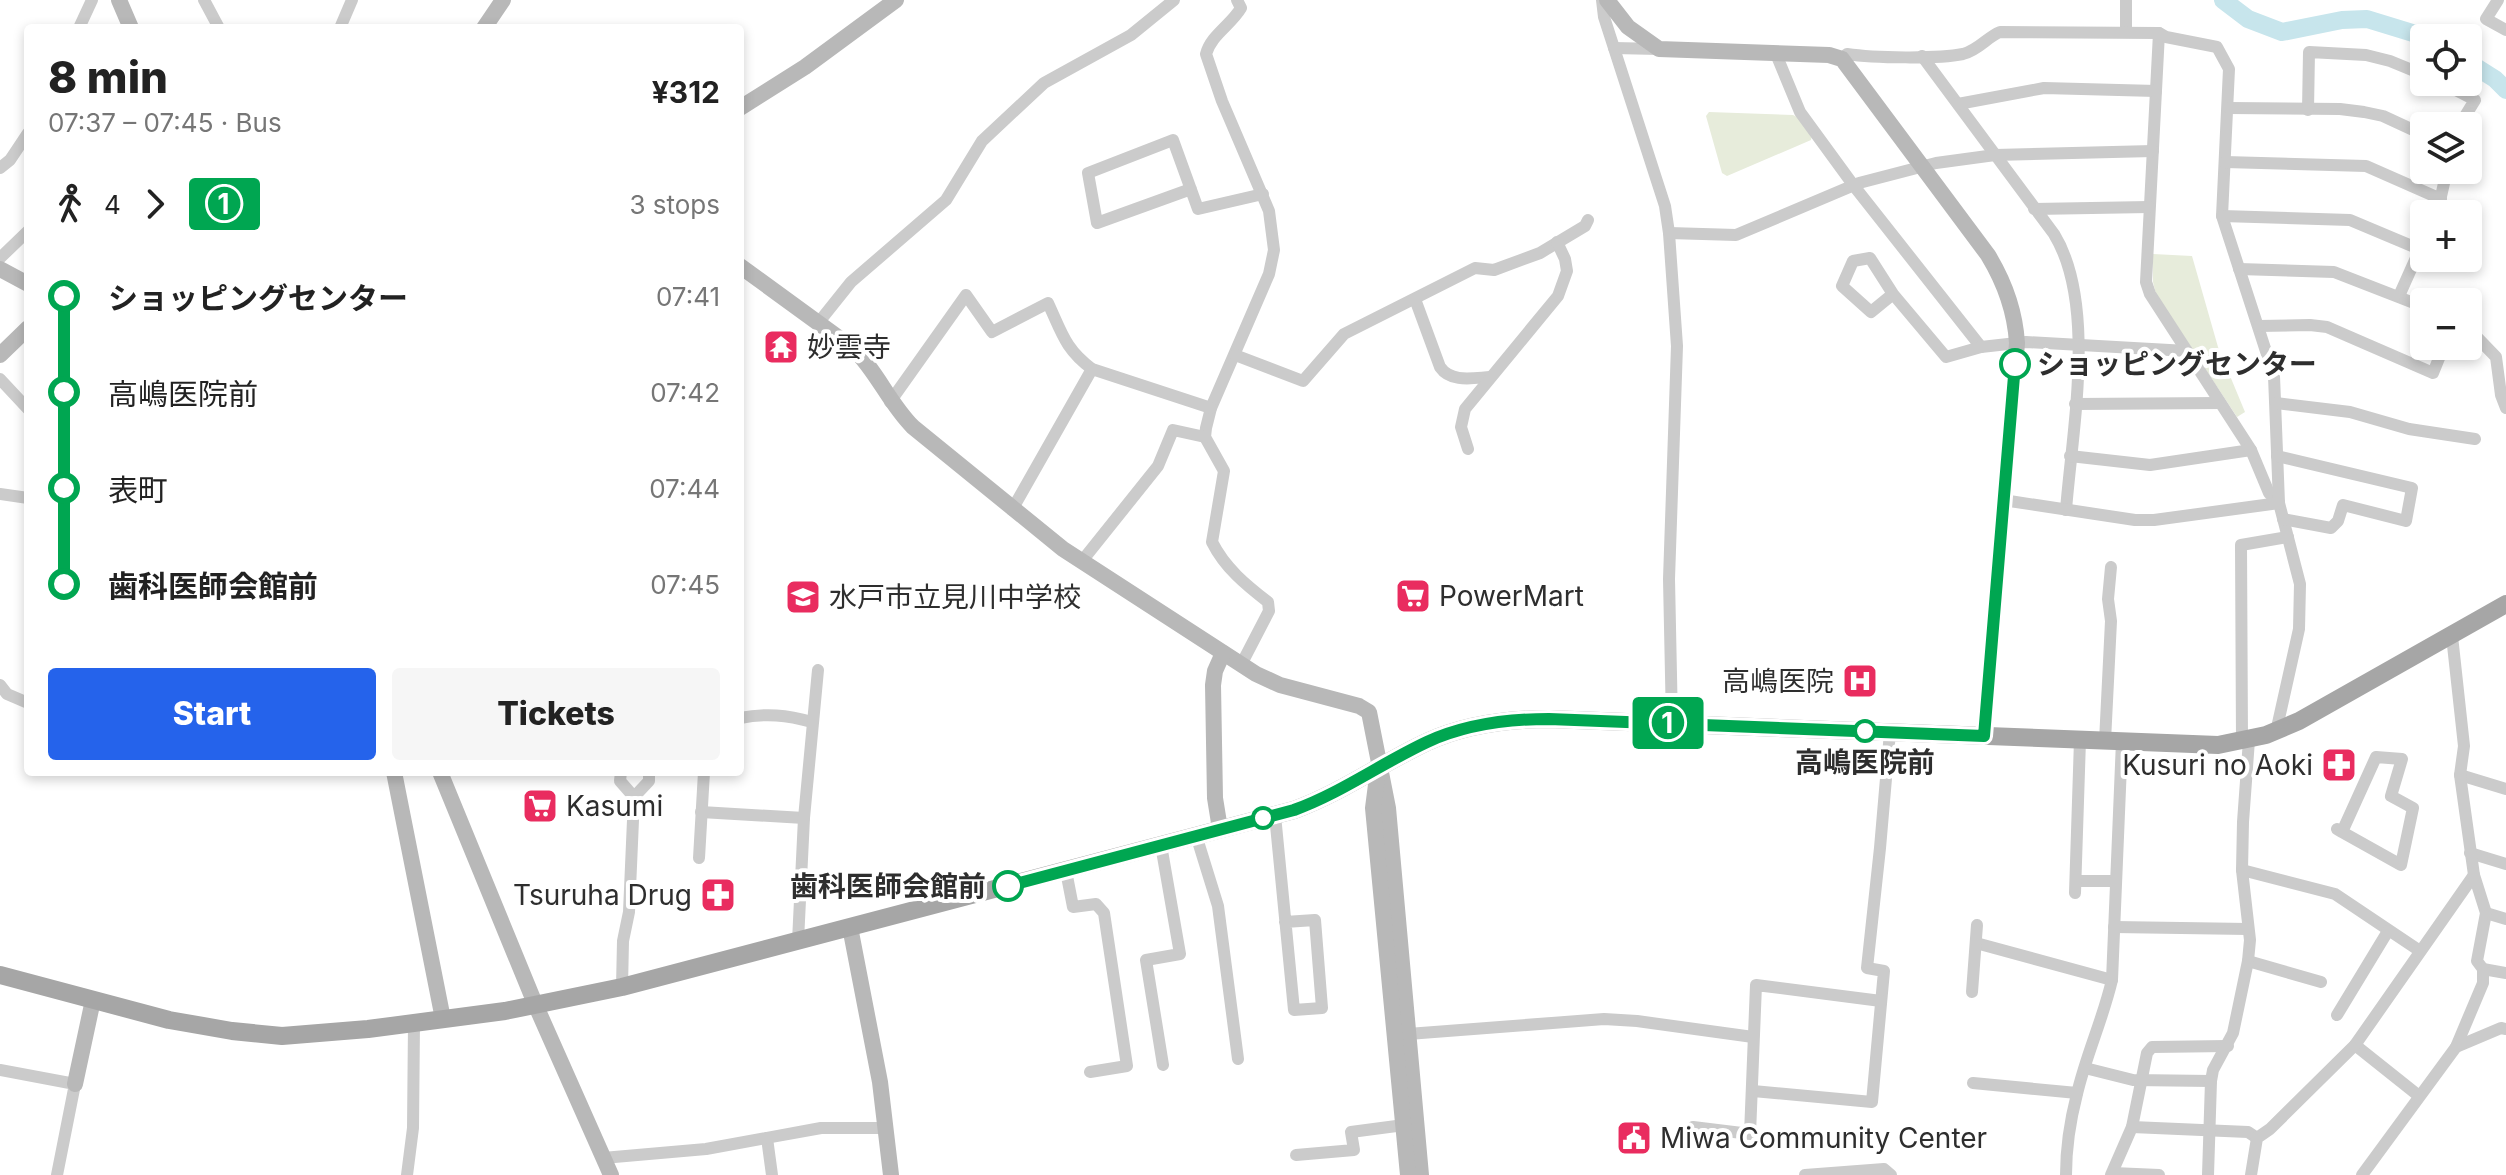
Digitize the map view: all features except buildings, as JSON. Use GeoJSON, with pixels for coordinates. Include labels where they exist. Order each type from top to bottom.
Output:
{"type":"FeatureCollection","features":[{"type":"Feature","properties":{"kind":"main road"},"geometry":{"type":"LineString","coordinates":[[0,975],[169,1020],[265,1035],[353,1031],[536,1006],[622,987],[1275,815],[1328,796],[1428,741],[1484,724],[1528,719],[1672,723],[2206,745],[2276,732],[2320,711],[2506,604]]}},
{"type":"Feature","properties":{"kind":"street"},"geometry":{"type":"LineString","coordinates":[[81,24],[92,0]]}},
{"type":"Feature","properties":{"kind":"street"},"geometry":{"type":"LineString","coordinates":[[119,0],[129,24]]}},
{"type":"Feature","properties":{"kind":"street"},"geometry":{"type":"LineString","coordinates":[[204,0],[217,24]]}},
{"type":"Feature","properties":{"kind":"street"},"geometry":{"type":"LineString","coordinates":[[342,24],[352,0]]}},
{"type":"Feature","properties":{"kind":"street"},"geometry":{"type":"LineString","coordinates":[[487,24],[503,0]]}},
{"type":"Feature","properties":{"kind":"street"},"geometry":{"type":"LineString","coordinates":[[744,105],[805,67],[896,0]]}},
{"type":"Feature","properties":{"kind":"street"},"geometry":{"type":"LineString","coordinates":[[819,322],[851,282],[946,200],[982,141],[1044,83],[1131,35],[1174,0]]}},
{"type":"Feature","properties":{"kind":"street"},"geometry":{"type":"LineString","coordinates":[[1237,0],[1241,8],[1235,19],[1208,46],[1206,54],[1222,101],[1270,214],[1274,250],[1269,274],[1211,408],[1205,437],[1224,471],[1212,542],[1242,582],[1268,602],[1269,611],[1241,665]]}},
{"type":"Feature","properties":{"kind":"street"},"geometry":{"type":"LineString","coordinates":[[1604,0],[1604,17],[1665,206],[1669,233],[1677,346],[1669,550],[1672,723]]}},
{"type":"Feature","properties":{"kind":"street"},"geometry":{"type":"LineString","coordinates":[[1604,0],[1628,27],[1659,49]]}},
{"type":"Feature","properties":{"kind":"street"},"geometry":{"type":"LineString","coordinates":[[2126,0],[2126,31]]}},
{"type":"Feature","properties":{"kind":"street"},"geometry":{"type":"LineString","coordinates":[[2498,0],[2486,19],[2506,30]]}},
{"type":"Feature","properties":{"kind":"street"},"geometry":{"type":"LineString","coordinates":[[1842,59],[1847,54],[1964,54],[2000,32],[2159,33],[2217,47],[2229,69],[2222,216],[2274,376],[2279,503],[2300,584],[2299,629],[2276,732]]}},
{"type":"Feature","properties":{"kind":"street"},"geometry":{"type":"LineString","coordinates":[[2159,33],[2146,282],[2150,294],[2251,450],[2269,493],[2279,503]]}},
{"type":"Feature","properties":{"kind":"street"},"geometry":{"type":"LineString","coordinates":[[1614,48],[1829,55],[1842,59],[1997,268],[2011,303],[2017,343],[1984,736]]}},
{"type":"Feature","properties":{"kind":"street"},"geometry":{"type":"LineString","coordinates":[[2308,110],[2309,52],[2366,55],[2410,69]]}},
{"type":"Feature","properties":{"kind":"street"},"geometry":{"type":"LineString","coordinates":[[1776,54],[1800,112],[1981,347]]}},
{"type":"Feature","properties":{"kind":"street"},"geometry":{"type":"LineString","coordinates":[[1922,56],[2054,234],[2069,263],[2079,346],[2066,510]]}},
{"type":"Feature","properties":{"kind":"street"},"geometry":{"type":"LineString","coordinates":[[1958,104],[2044,88],[2156,91]]}},
{"type":"Feature","properties":{"kind":"street"},"geometry":{"type":"LineString","coordinates":[[2467,96],[2475,100],[2468,112]]}},
{"type":"Feature","properties":{"kind":"street"},"geometry":{"type":"LineString","coordinates":[[2229,108],[2340,109],[2383,116],[2410,129]]}},
{"type":"Feature","properties":{"kind":"street"},"geometry":{"type":"LineString","coordinates":[[0,168],[10,160],[24,139]]}},
{"type":"Feature","properties":{"kind":"street"},"geometry":{"type":"LineString","coordinates":[[1191,189],[1097,223],[1088,173],[1173,140],[1191,189],[1198,209],[1263,194]]}},
{"type":"Feature","properties":{"kind":"street"},"geometry":{"type":"LineString","coordinates":[[1669,233],[1736,235],[1854,186],[1922,165],[1995,155],[2153,151]]}},
{"type":"Feature","properties":{"kind":"street"},"geometry":{"type":"LineString","coordinates":[[2225,162],[2366,166],[2441,199],[2444,184]]}},
{"type":"Feature","properties":{"kind":"street"},"geometry":{"type":"LineString","coordinates":[[2034,209],[2149,207]]}},
{"type":"Feature","properties":{"kind":"street"},"geometry":{"type":"LineString","coordinates":[[2222,216],[2350,220],[2410,241]]}},
{"type":"Feature","properties":{"kind":"street"},"geometry":{"type":"LineString","coordinates":[[1235,355],[1303,381],[1344,334],[1475,268],[1494,270],[1540,253],[1585,226],[1588,220]]}},
{"type":"Feature","properties":{"kind":"street"},"geometry":{"type":"LineString","coordinates":[[0,258],[24,235]]}},
{"type":"Feature","properties":{"kind":"street"},"geometry":{"type":"LineString","coordinates":[[1468,449],[1461,427],[1465,409],[1558,296],[1567,271],[1557,242]]}},
{"type":"Feature","properties":{"kind":"street"},"geometry":{"type":"LineString","coordinates":[[1893,294],[1871,312],[1842,286],[1853,261],[1870,258],[1893,294],[1946,357],[1981,347],[2017,343],[2187,351]]}},
{"type":"Feature","properties":{"kind":"street"},"geometry":{"type":"LineString","coordinates":[[0,269],[24,282]]}},
{"type":"Feature","properties":{"kind":"street"},"geometry":{"type":"LineString","coordinates":[[744,269],[854,349],[870,365],[890,402],[913,427],[1012,510],[1082,561],[1268,681],[1367,710],[1388,808],[1421,1175]]}},
{"type":"Feature","properties":{"kind":"street"},"geometry":{"type":"LineString","coordinates":[[2239,269],[2334,272],[2410,301]]}},
{"type":"Feature","properties":{"kind":"street"},"geometry":{"type":"LineString","coordinates":[[2399,296],[2410,272]]}},
{"type":"Feature","properties":{"kind":"street"},"geometry":{"type":"LineString","coordinates":[[890,402],[966,295],[992,332],[1048,303],[1068,347],[1092,369],[1211,408]]}},
{"type":"Feature","properties":{"kind":"street"},"geometry":{"type":"LineString","coordinates":[[1415,299],[1445,374],[1456,378],[1490,377]]}},
{"type":"Feature","properties":{"kind":"street"},"geometry":{"type":"LineString","coordinates":[[2259,326],[2327,327],[2433,373],[2438,360]]}},
{"type":"Feature","properties":{"kind":"street"},"geometry":{"type":"LineString","coordinates":[[0,355],[24,332]]}},
{"type":"Feature","properties":{"kind":"street"},"geometry":{"type":"LineString","coordinates":[[2482,342],[2496,357],[2506,408]]}},
{"type":"Feature","properties":{"kind":"street"},"geometry":{"type":"LineString","coordinates":[[1012,510],[1092,369]]}},
{"type":"Feature","properties":{"kind":"street"},"geometry":{"type":"LineString","coordinates":[[0,379],[24,405]]}},
{"type":"Feature","properties":{"kind":"street"},"geometry":{"type":"LineString","coordinates":[[2075,404],[2220,403]]}},
{"type":"Feature","properties":{"kind":"street"},"geometry":{"type":"LineString","coordinates":[[2276,403],[2350,412],[2409,429],[2475,439]]}},
{"type":"Feature","properties":{"kind":"street"},"geometry":{"type":"LineString","coordinates":[[1082,561],[1158,466],[1173,430],[1205,437]]}},
{"type":"Feature","properties":{"kind":"street"},"geometry":{"type":"LineString","coordinates":[[2070,456],[2150,465],[2251,450]]}},
{"type":"Feature","properties":{"kind":"street"},"geometry":{"type":"LineString","coordinates":[[2277,456],[2412,488],[2406,521],[2343,505],[2338,521],[2331,528],[2283,519]]}},
{"type":"Feature","properties":{"kind":"street"},"geometry":{"type":"LineString","coordinates":[[0,494],[24,497]]}},
{"type":"Feature","properties":{"kind":"street"},"geometry":{"type":"LineString","coordinates":[[2003,500],[2135,520],[2279,503]]}},
{"type":"Feature","properties":{"kind":"street"},"geometry":{"type":"LineString","coordinates":[[2208,1175],[2211,1081],[2213,1070],[2233,1033],[2250,940],[2242,870],[2246,740],[2241,545],[2288,537]]}},
{"type":"Feature","properties":{"kind":"street"},"geometry":{"type":"LineString","coordinates":[[2066,1175],[2067,1144],[2077,1093],[2104,1014],[2112,980],[2116,881],[2108,599],[2111,567]]}},
{"type":"Feature","properties":{"kind":"street"},"geometry":{"type":"LineString","coordinates":[[2362,1175],[2456,1047],[2483,983],[2483,969],[2477,961],[2486,913],[2474,875],[2460,775],[2464,746],[2452,636]]}},
{"type":"Feature","properties":{"kind":"street"},"geometry":{"type":"LineString","coordinates":[[1220,829],[1215,798],[1213,698],[1215,671],[1223,653]]}},
{"type":"Feature","properties":{"kind":"street"},"geometry":{"type":"LineString","coordinates":[[798,941],[804,818],[818,670]]}},
{"type":"Feature","properties":{"kind":"street"},"geometry":{"type":"LineString","coordinates":[[0,685],[7,694],[24,701]]}},
{"type":"Feature","properties":{"kind":"street"},"geometry":{"type":"LineString","coordinates":[[744,717],[759,714],[787,715],[812,722]]}},
{"type":"Feature","properties":{"kind":"street"},"geometry":{"type":"LineString","coordinates":[[1753,1091],[1872,1102],[1884,971],[1867,968],[1890,732]]}},
{"type":"Feature","properties":{"kind":"street"},"geometry":{"type":"LineString","coordinates":[[2080,740],[2075,887],[2116,881]]}},
{"type":"Feature","properties":{"kind":"street"},"geometry":{"type":"LineString","coordinates":[[2376,757],[2402,759],[2391,796],[2413,808],[2401,865],[2340,831],[2376,757]]}},
{"type":"Feature","properties":{"kind":"street"},"geometry":{"type":"LineString","coordinates":[[1378,767],[1373,808],[1408,1175]]}},
{"type":"Feature","properties":{"kind":"street"},"geometry":{"type":"LineString","coordinates":[[2460,775],[2506,789]]}},
{"type":"Feature","properties":{"kind":"street"},"geometry":{"type":"LineString","coordinates":[[395,776],[443,1019]]}},
{"type":"Feature","properties":{"kind":"street"},"geometry":{"type":"LineString","coordinates":[[442,776],[536,1006],[611,1175]]}},
{"type":"Feature","properties":{"kind":"street"},"geometry":{"type":"LineString","coordinates":[[621,776],[620,781],[634,797]]}},
{"type":"Feature","properties":{"kind":"street"},"geometry":{"type":"LineString","coordinates":[[622,987],[634,797],[649,781],[649,776]]}},
{"type":"Feature","properties":{"kind":"street"},"geometry":{"type":"LineString","coordinates":[[699,858],[704,776]]}},
{"type":"Feature","properties":{"kind":"street"},"geometry":{"type":"LineString","coordinates":[[701,812],[804,818]]}},
{"type":"Feature","properties":{"kind":"street"},"geometry":{"type":"LineString","coordinates":[[1275,815],[1285,922],[1294,1010],[1322,1008],[1315,920],[1285,922]]}},
{"type":"Feature","properties":{"kind":"street"},"geometry":{"type":"LineString","coordinates":[[1196,835],[1218,906],[1238,1059]]}},
{"type":"Feature","properties":{"kind":"street"},"geometry":{"type":"LineString","coordinates":[[1161,845],[1180,954],[1146,960],[1163,1065]]}},
{"type":"Feature","properties":{"kind":"street"},"geometry":{"type":"LineString","coordinates":[[2470,853],[2506,864]]}},
{"type":"Feature","properties":{"kind":"street"},"geometry":{"type":"LineString","coordinates":[[2242,870],[2335,894],[2420,951]]}},
{"type":"Feature","properties":{"kind":"street"},"geometry":{"type":"LineString","coordinates":[[1066,871],[1073,907],[1096,904],[1104,913],[1127,1066],[1090,1072]]}},
{"type":"Feature","properties":{"kind":"street"},"geometry":{"type":"LineString","coordinates":[[2251,1175],[2257,1138],[2270,1129],[2355,1045],[2474,875]]}},
{"type":"Feature","properties":{"kind":"street"},"geometry":{"type":"LineString","coordinates":[[2486,913],[2506,919]]}},
{"type":"Feature","properties":{"kind":"street"},"geometry":{"type":"LineString","coordinates":[[1972,992],[1977,925]]}},
{"type":"Feature","properties":{"kind":"street"},"geometry":{"type":"LineString","coordinates":[[850,927],[886,1128],[891,1175]]}},
{"type":"Feature","properties":{"kind":"street"},"geometry":{"type":"LineString","coordinates":[[2114,927],[2248,929]]}},
{"type":"Feature","properties":{"kind":"street"},"geometry":{"type":"LineString","coordinates":[[2337,1015],[2388,931]]}},
{"type":"Feature","properties":{"kind":"street"},"geometry":{"type":"LineString","coordinates":[[1976,943],[2112,980]]}},
{"type":"Feature","properties":{"kind":"street"},"geometry":{"type":"LineString","coordinates":[[2248,961],[2321,982]]}},
{"type":"Feature","properties":{"kind":"street"},"geometry":{"type":"LineString","coordinates":[[2483,969],[2506,973]]}},
{"type":"Feature","properties":{"kind":"street"},"geometry":{"type":"LineString","coordinates":[[1693,1127],[1750,1134],[1756,985],[1881,1001]]}},
{"type":"Feature","properties":{"kind":"street"},"geometry":{"type":"LineString","coordinates":[[57,1175],[93,1000]]}},
{"type":"Feature","properties":{"kind":"street"},"geometry":{"type":"LineString","coordinates":[[1408,1034],[1604,1019],[1753,1037]]}},
{"type":"Feature","properties":{"kind":"street"},"geometry":{"type":"LineString","coordinates":[[407,1175],[413,1128],[414,1023]]}},
{"type":"Feature","properties":{"kind":"street"},"geometry":{"type":"LineString","coordinates":[[2456,1047],[2501,1028],[2506,1029]]}},
{"type":"Feature","properties":{"kind":"street"},"geometry":{"type":"LineString","coordinates":[[2355,1045],[2419,1096]]}},
{"type":"Feature","properties":{"kind":"street"},"geometry":{"type":"LineString","coordinates":[[2159,1175],[2112,1174],[2132,1127],[2147,1053],[2152,1047],[2228,1046]]}},
{"type":"Feature","properties":{"kind":"street"},"geometry":{"type":"LineString","coordinates":[[2085,1068],[2133,1080],[2211,1081]]}},
{"type":"Feature","properties":{"kind":"street"},"geometry":{"type":"LineString","coordinates":[[0,1070],[75,1084]]}},
{"type":"Feature","properties":{"kind":"street"},"geometry":{"type":"LineString","coordinates":[[1973,1083],[2077,1093]]}},
{"type":"Feature","properties":{"kind":"street"},"geometry":{"type":"LineString","coordinates":[[1296,1155],[1354,1150],[1351,1132],[1404,1125]]}},
{"type":"Feature","properties":{"kind":"street"},"geometry":{"type":"LineString","coordinates":[[2132,1127],[2248,1132],[2257,1138]]}},
{"type":"Feature","properties":{"kind":"street"},"geometry":{"type":"LineString","coordinates":[[603,1158],[706,1149],[821,1128],[886,1128]]}},
{"type":"Feature","properties":{"kind":"street"},"geometry":{"type":"LineString","coordinates":[[767,1138],[772,1175]]}},
{"type":"Feature","properties":{"kind":"street"},"geometry":{"type":"LineString","coordinates":[[1805,1175],[1884,1169],[1891,1175]]}},
{"type":"Feature","properties":{"kind":"green space"},"geometry":{"type":"Polygon","coordinates":[[[1709,112],[1793,115],[1812,135],[1811,140],[1727,176],[1722,173],[1706,116],[1709,112]]]}},
{"type":"Feature","properties":{"kind":"green space"},"geometry":{"type":"Polygon","coordinates":[[[2153,254],[2192,256],[2218,347],[2245,412],[2237,417],[2156,294],[2153,254]]]}},
{"type":"Feature","properties":{"kind":"waterway"},"geometry":{"type":"LineString","coordinates":[[2223,0],[2248,19],[2282,32],[2342,20],[2367,19],[2410,32]]}},
{"type":"Feature","properties":{"kind":"waterway"},"geometry":{"type":"LineString","coordinates":[[2482,71],[2506,90]]}},
{"type":"Feature","properties":{"kind":"bus line","name":"①"},"geometry":{"type":"LineString","coordinates":[[1008,886],[1294,810],[1328,796],[1428,741],[1458,730],[1509,720],[1984,736],[2015,364]]}},
{"type":"Feature","properties":{"kind":"place","name":"妙雲寺"},"geometry":{"type":"Point","coordinates":[781,347]}},
{"type":"Feature","properties":{"kind":"place","name":"ショッピングセンター"},"geometry":{"type":"Point","coordinates":[2015,364]}},
{"type":"Feature","properties":{"kind":"place","name":"PowerMart"},"geometry":{"type":"Point","coordinates":[1413,596]}},
{"type":"Feature","properties":{"kind":"place","name":"水戸市立見川中学校"},"geometry":{"type":"Point","coordinates":[803,597]}},
{"type":"Feature","properties":{"kind":"place","name":"高嶋医院"},"geometry":{"type":"Point","coordinates":[1860,681]}},
{"type":"Feature","properties":{"kind":"place","name":"高嶋医院前"},"geometry":{"type":"Point","coordinates":[1865,731]}},
{"type":"Feature","properties":{"kind":"place","name":"Kusuri no Aoki"},"geometry":{"type":"Point","coordinates":[2339,765]}},
{"type":"Feature","properties":{"kind":"place","name":"Kasumi"},"geometry":{"type":"Point","coordinates":[540,806]}},
{"type":"Feature","properties":{"kind":"place","name":"歯科医師会館前"},"geometry":{"type":"Point","coordinates":[1008,886]}},
{"type":"Feature","properties":{"kind":"place","name":"Tsuruha Drug"},"geometry":{"type":"Point","coordinates":[718,895]}},
{"type":"Feature","properties":{"kind":"place","name":"Miwa Community Center"},"geometry":{"type":"Point","coordinates":[1634,1138]}}]}
